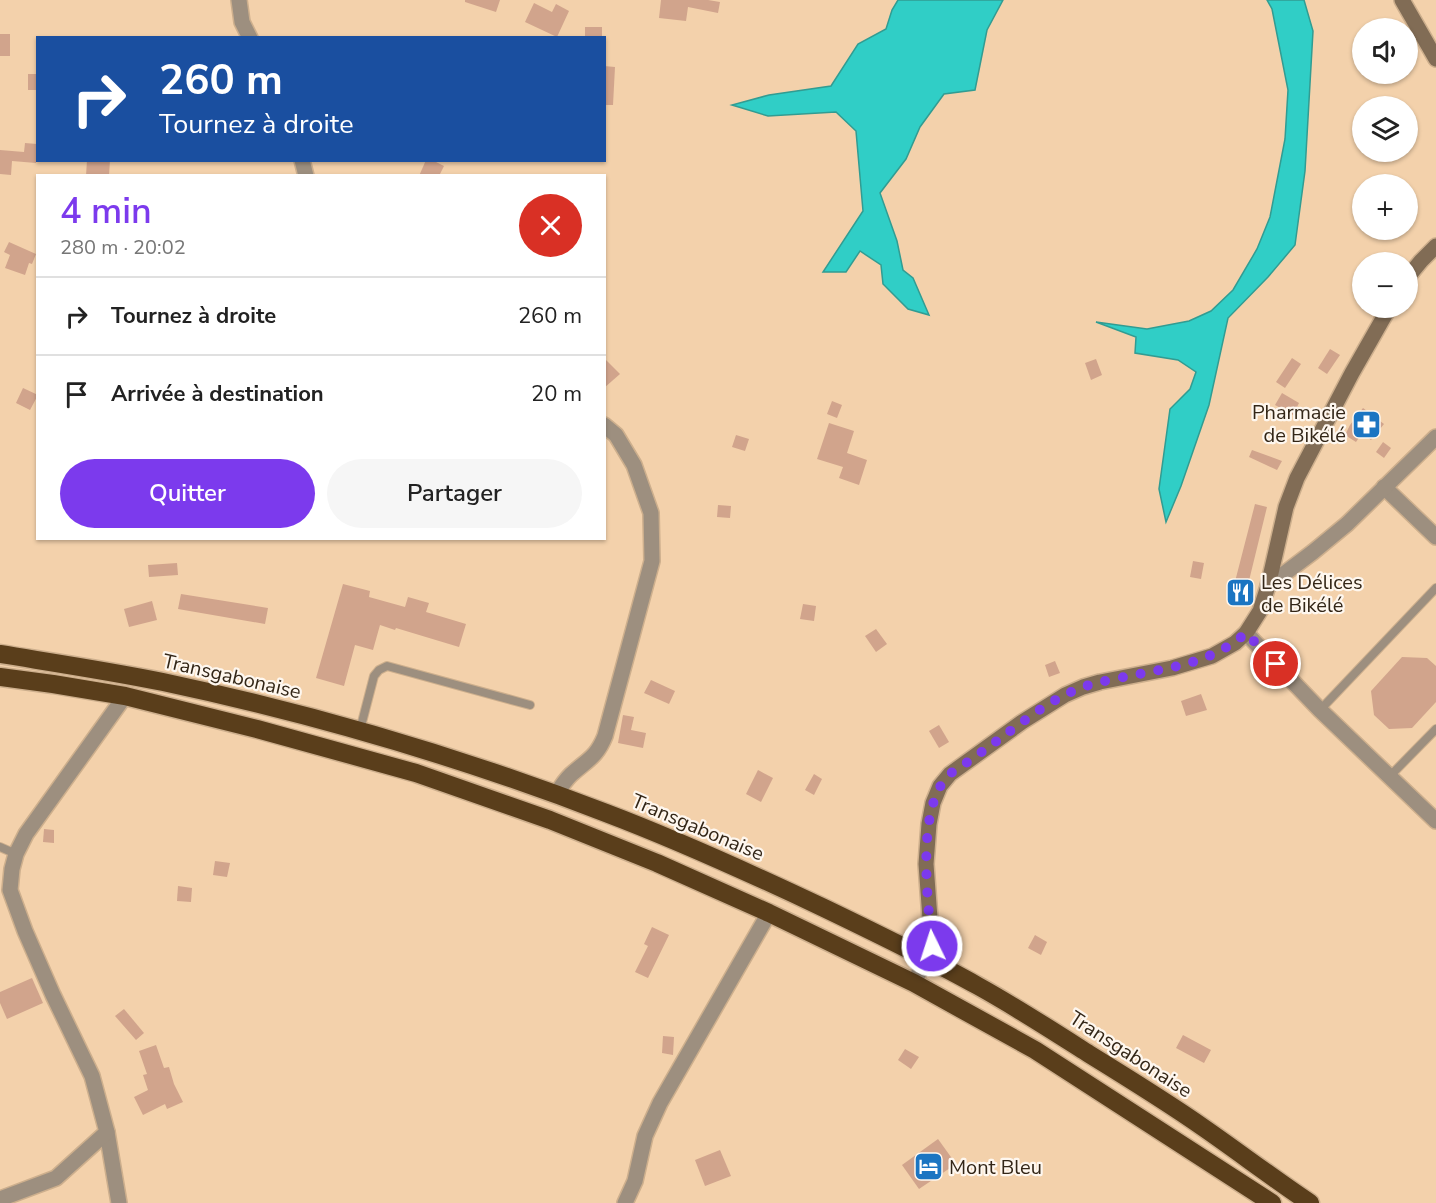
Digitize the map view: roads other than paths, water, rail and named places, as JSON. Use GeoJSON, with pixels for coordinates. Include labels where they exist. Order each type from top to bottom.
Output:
{"type":"FeatureCollection","features":[{"type":"Feature","properties":{"kind":"highway","name":"Transgabonaise"},"geometry":{"type":"LineString","coordinates":[[0,654],[172,684],[360,731],[556,794],[646,829],[790,892],[926,958],[1000,999],[1204,1128],[1310,1203]]}},
{"type":"Feature","properties":{"kind":"highway"},"geometry":{"type":"LineString","coordinates":[[0,677],[125,696],[257,729],[416,773],[550,820],[636,854],[769,913],[914,983],[1035,1050],[1272,1203]]}},
{"type":"Feature","properties":{"kind":"street"},"geometry":{"type":"LineString","coordinates":[[239,0],[242,22],[249,36]]}},
{"type":"Feature","properties":{"kind":"street"},"geometry":{"type":"LineString","coordinates":[[1402,0],[1436,59]]}},
{"type":"Feature","properties":{"kind":"street"},"geometry":{"type":"LineString","coordinates":[[1418,265],[1436,246]]}},
{"type":"Feature","properties":{"kind":"street"},"geometry":{"type":"LineString","coordinates":[[914,983],[932,946],[926,864],[929,824],[933,803],[940,786],[950,774],[1065,694],[1100,682],[1172,668],[1212,656],[1235,643],[1246,633],[1260,611],[1286,507],[1297,478],[1383,318]]}},
{"type":"Feature","properties":{"kind":"street"},"geometry":{"type":"LineString","coordinates":[[556,794],[573,772],[596,753],[605,736],[652,561],[651,513],[634,465],[616,435],[606,427]]}},
{"type":"Feature","properties":{"kind":"street"},"geometry":{"type":"LineString","coordinates":[[1268,586],[1347,524],[1436,436]]}},
{"type":"Feature","properties":{"kind":"street"},"geometry":{"type":"LineString","coordinates":[[1384,487],[1436,537]]}},
{"type":"Feature","properties":{"kind":"street"},"geometry":{"type":"LineString","coordinates":[[1246,633],[1320,710],[1436,821]]}},
{"type":"Feature","properties":{"kind":"street"},"geometry":{"type":"LineString","coordinates":[[119,1203],[107,1131],[92,1076],[5,892],[16,854],[26,834],[125,696]]}},
{"type":"Feature","properties":{"kind":"street"},"geometry":{"type":"LineString","coordinates":[[625,1203],[635,1181],[645,1136],[660,1103],[769,913]]}},
{"type":"Feature","properties":{"kind":"street"},"geometry":{"type":"LineString","coordinates":[[0,1199],[56,1178],[107,1131]]}},
{"type":"Feature","properties":{"kind":"lane"},"geometry":{"type":"LineString","coordinates":[[1320,710],[1436,588]]}},
{"type":"Feature","properties":{"kind":"lane"},"geometry":{"type":"LineString","coordinates":[[360,731],[374,676],[387,666],[530,705]]}},
{"type":"Feature","properties":{"kind":"lane"},"geometry":{"type":"LineString","coordinates":[[1389,777],[1436,729]]}},
{"type":"Feature","properties":{"kind":"lane"},"geometry":{"type":"LineString","coordinates":[[0,847],[16,854]]}},
{"type":"Feature","properties":{"kind":"water"},"geometry":{"type":"Polygon","coordinates":[[[898,0],[1003,0],[987,30],[975,90],[944,94],[920,127],[906,159],[880,193],[897,241],[903,270],[913,278],[929,315],[908,309],[883,284],[881,265],[860,251],[846,272],[823,272],[863,211],[856,131],[836,112],[768,116],[732,105],[769,95],[831,86],[858,44],[886,29],[898,0]]]}},
{"type":"Feature","properties":{"kind":"water"},"geometry":{"type":"Polygon","coordinates":[[[1267,0],[1304,0],[1313,31],[1305,171],[1295,245],[1228,318],[1209,405],[1166,522],[1159,489],[1170,409],[1190,389],[1196,372],[1178,360],[1135,353],[1136,337],[1096,322],[1147,329],[1189,321],[1211,311],[1233,290],[1257,249],[1270,217],[1285,139],[1288,90],[1272,9],[1267,0]]]}},
{"type":"Feature","properties":{"kind":"place","name":"Pharmacie de Bikélé"},"geometry":{"type":"Point","coordinates":[1367,424]}},
{"type":"Feature","properties":{"kind":"place","name":"Les Délices de Bikélé"},"geometry":{"type":"Point","coordinates":[1240,593]}},
{"type":"Feature","properties":{"kind":"place","name":"Mont Bleu"},"geometry":{"type":"Point","coordinates":[928,1167]}}]}
